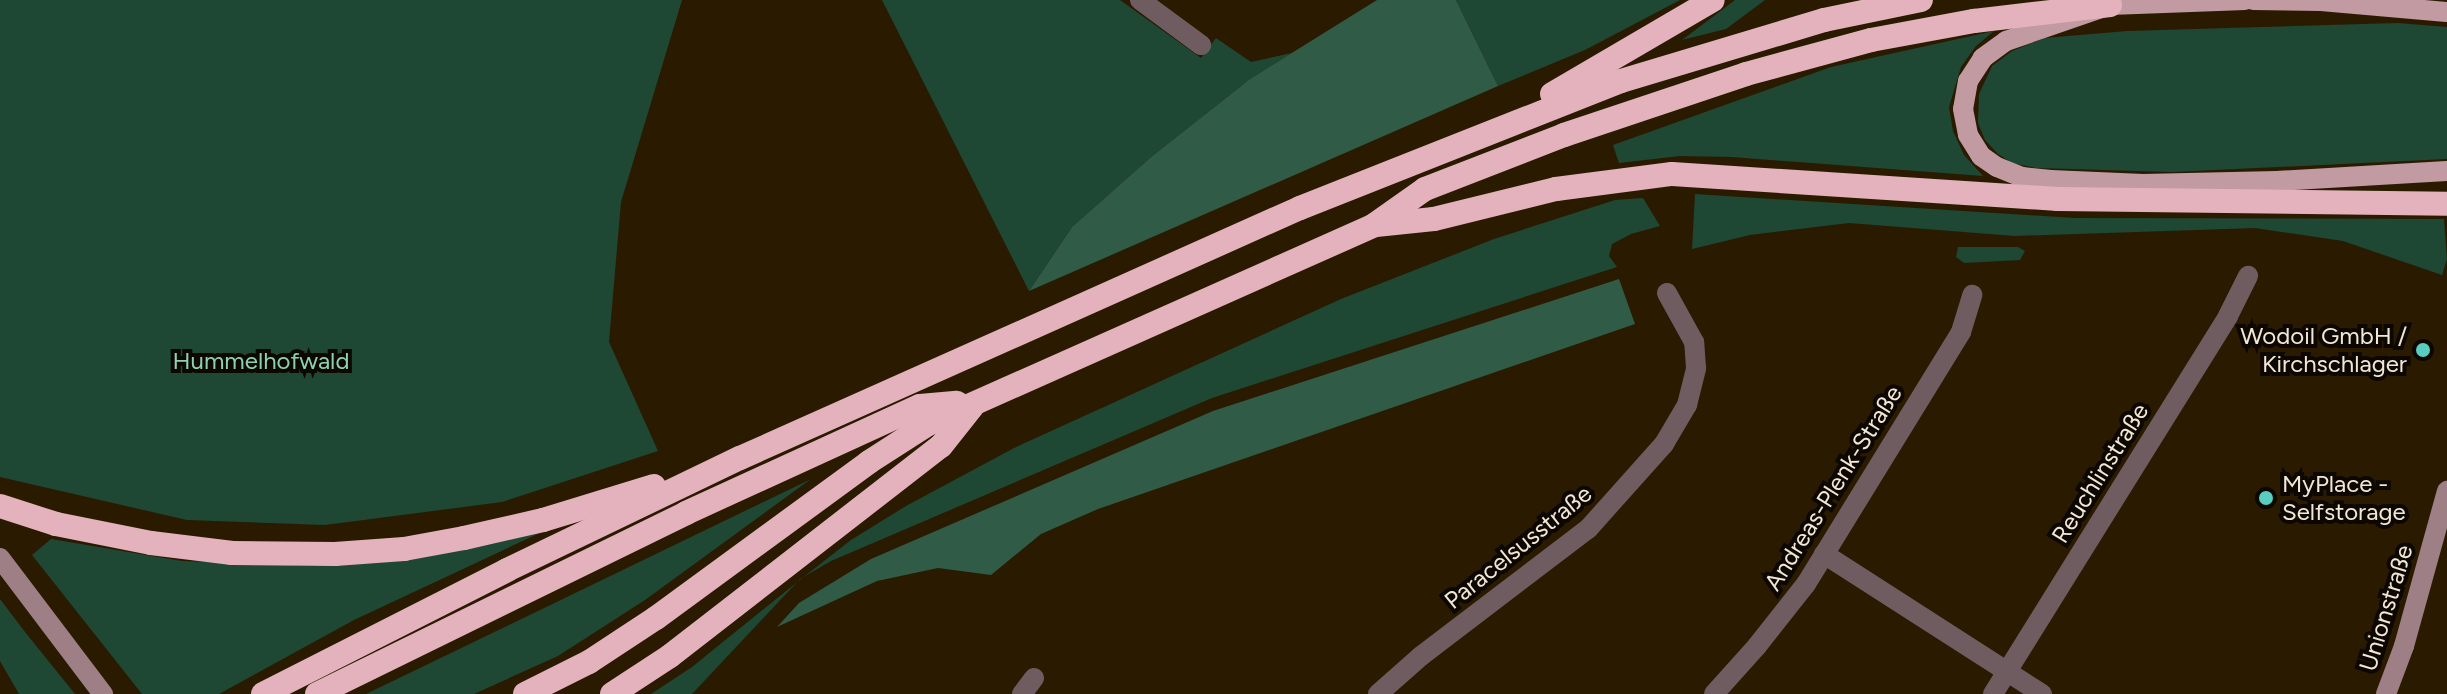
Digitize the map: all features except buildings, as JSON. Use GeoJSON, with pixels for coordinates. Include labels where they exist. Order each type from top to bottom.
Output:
{"type":"FeatureCollection","features":[{"type":"Feature","properties":{"kind":"highway"},"geometry":{"type":"LineString","coordinates":[[1480,134],[1713,0]]}},
{"type":"Feature","properties":{"kind":"highway"},"geometry":{"type":"LineString","coordinates":[[263,694],[304,670],[740,458],[1300,208],[1480,134],[1709,52],[1824,20],[1921,0]]}},
{"type":"Feature","properties":{"kind":"highway"},"geometry":{"type":"LineString","coordinates":[[525,694],[589,662],[656,618],[869,462],[928,424],[1374,225],[1439,184],[1564,135],[1746,74],[1871,40],[2110,5]]}},
{"type":"Feature","properties":{"kind":"highway"},"geometry":{"type":"LineString","coordinates":[[1374,225],[1434,219],[1556,189],[1672,174],[2058,199],[2447,204]]}},
{"type":"Feature","properties":{"kind":"highway"},"geometry":{"type":"LineString","coordinates":[[317,694],[574,565],[920,406],[976,401]]}},
{"type":"Feature","properties":{"kind":"highway"},"geometry":{"type":"LineString","coordinates":[[612,694],[682,647],[941,446],[976,401]]}},
{"type":"Feature","properties":{"kind":"highway"},"geometry":{"type":"LineString","coordinates":[[0,506],[56,524],[151,543],[232,553],[335,554],[404,549],[543,520],[740,458]]}},
{"type":"Feature","properties":{"kind":"main road"},"geometry":{"type":"LineString","coordinates":[[2245,0],[2110,5],[2006,41],[1973,69],[1964,94],[1964,123],[1974,146],[1989,163],[2022,177],[2143,184],[2277,181],[2447,171]]}},
{"type":"Feature","properties":{"kind":"main road"},"geometry":{"type":"LineString","coordinates":[[2253,0],[2321,1],[2447,12]]}},
{"type":"Feature","properties":{"kind":"main road","name":"Unionstraße"},"geometry":{"type":"LineString","coordinates":[[2386,694],[2416,604],[2447,491]]}},
{"type":"Feature","properties":{"kind":"main road"},"geometry":{"type":"LineString","coordinates":[[0,558],[103,694]]}},
{"type":"Feature","properties":{"kind":"street"},"geometry":{"type":"LineString","coordinates":[[1140,0],[1201,45]]}},
{"type":"Feature","properties":{"kind":"street","name":"Reuchlinstraße"},"geometry":{"type":"LineString","coordinates":[[1993,694],[2221,328],[2248,276]]}},
{"type":"Feature","properties":{"kind":"street","name":"Paracelsusstraße"},"geometry":{"type":"LineString","coordinates":[[1378,694],[1421,656],[1588,529],[1664,444],[1687,405],[1696,357],[1687,325],[1667,293]]}},
{"type":"Feature","properties":{"kind":"street","name":"Andreas-Plenk-Straße"},"geometry":{"type":"LineString","coordinates":[[1714,694],[1776,623],[1824,554],[1961,332],[1972,295]]}},
{"type":"Feature","properties":{"kind":"street"},"geometry":{"type":"LineString","coordinates":[[1824,554],[2042,694]]}},
{"type":"Feature","properties":{"kind":"green space","name":"Hummelhofwald"},"geometry":{"type":"Polygon","coordinates":[[[0,0],[682,0],[621,202],[609,342],[658,451],[502,502],[325,525],[187,520],[0,477],[0,0]]]}},
{"type":"Feature","properties":{"kind":"green space"},"geometry":{"type":"Polygon","coordinates":[[[882,0],[1120,0],[1201,58],[1216,38],[1251,62],[1292,53],[1250,79],[1151,157],[1072,227],[1029,291],[882,0]]]}},
{"type":"Feature","properties":{"kind":"green space"},"geometry":{"type":"Polygon","coordinates":[[[1377,0],[1456,0],[1498,86],[1029,291],[1072,227],[1151,157],[1250,79],[1377,0]]]}},
{"type":"Feature","properties":{"kind":"green space"},"geometry":{"type":"Polygon","coordinates":[[[1456,0],[1680,0],[1585,50],[1498,86],[1456,0]]]}},
{"type":"Feature","properties":{"kind":"green space"},"geometry":{"type":"Polygon","coordinates":[[[1735,0],[1765,0],[1726,29],[1682,40],[1735,0]]]}},
{"type":"Feature","properties":{"kind":"green space"},"geometry":{"type":"Polygon","coordinates":[[[2398,23],[2447,27],[2447,159],[2173,172],[2036,168],[2012,163],[1998,154],[1985,140],[1978,123],[1979,94],[1992,66],[2012,51],[2045,38],[2127,31],[2398,23]]]}},
{"type":"Feature","properties":{"kind":"green space"},"geometry":{"type":"Polygon","coordinates":[[[1994,31],[1976,46],[1961,67],[1949,107],[1953,131],[1964,155],[1983,176],[1732,157],[1680,156],[1619,163],[1613,145],[1831,67],[1994,31]]]}},
{"type":"Feature","properties":{"kind":"green space"},"geometry":{"type":"Polygon","coordinates":[[[1695,194],[2074,218],[2444,219],[2447,259],[2442,275],[2343,241],[2255,228],[2015,236],[1849,223],[1750,235],[1692,249],[1695,194]]]}},
{"type":"Feature","properties":{"kind":"green space"},"geometry":{"type":"Polygon","coordinates":[[[1643,198],[1660,226],[1631,234],[1612,244],[1609,256],[1617,267],[1212,398],[831,561],[804,577],[851,540],[906,506],[1014,448],[1341,299],[1494,239],[1615,200],[1643,198]]]}},
{"type":"Feature","properties":{"kind":"green space"},"geometry":{"type":"Polygon","coordinates":[[[1958,247],[2018,247],[2025,251],[2020,260],[1964,263],[1956,257],[1958,247]]]}},
{"type":"Feature","properties":{"kind":"green space"},"geometry":{"type":"Polygon","coordinates":[[[1619,279],[1635,324],[1098,509],[1041,534],[991,575],[938,568],[877,581],[777,627],[799,603],[871,559],[1213,411],[1619,279]]]}},
{"type":"Feature","properties":{"kind":"green space"},"geometry":{"type":"Polygon","coordinates":[[[811,479],[645,600],[558,656],[474,694],[366,694],[811,479]]]}},
{"type":"Feature","properties":{"kind":"green space"},"geometry":{"type":"Polygon","coordinates":[[[546,530],[354,620],[219,694],[142,694],[32,555],[51,539],[182,561],[316,566],[385,560],[546,530]]]}},
{"type":"Feature","properties":{"kind":"green space"},"geometry":{"type":"Polygon","coordinates":[[[797,582],[692,694],[651,694],[692,667],[797,582]]]}},
{"type":"Feature","properties":{"kind":"green space"},"geometry":{"type":"Polygon","coordinates":[[[0,599],[75,694],[19,694],[0,661],[0,599]]]}},
{"type":"Feature","properties":{"kind":"place","name":"Wodoil GmbH / Kirchschlager"},"geometry":{"type":"Point","coordinates":[2423,350]}},
{"type":"Feature","properties":{"kind":"place","name":"MyPlace - Selfstorage"},"geometry":{"type":"Point","coordinates":[2266,498]}}]}
